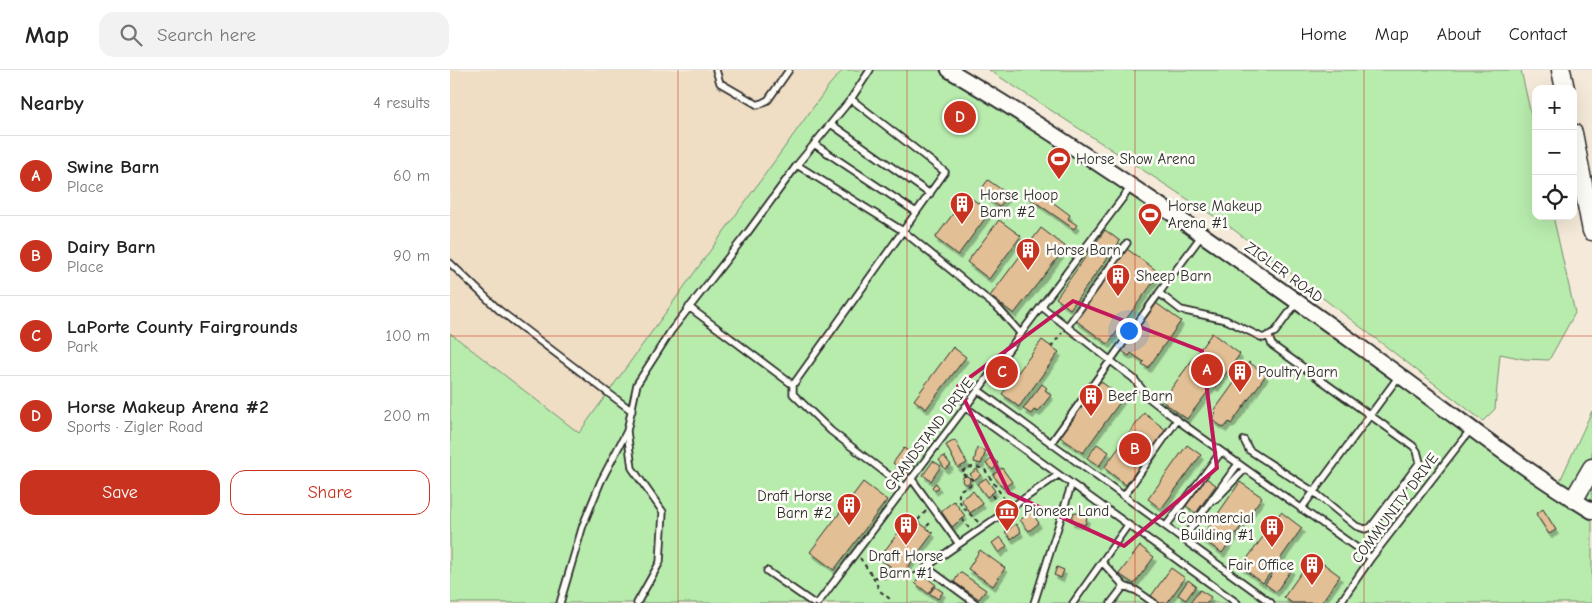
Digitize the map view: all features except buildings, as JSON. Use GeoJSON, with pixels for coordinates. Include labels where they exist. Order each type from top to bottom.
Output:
{"type":"FeatureCollection","features":[{"type":"Feature","properties":{"kind":"main road"},"geometry":{"type":"LineString","coordinates":[[1561,70],[1563,85]]}},
{"type":"Feature","properties":{"kind":"main road"},"geometry":{"type":"LineString","coordinates":[[1577,154],[1592,232]]}},
{"type":"Feature","properties":{"kind":"main road"},"geometry":{"type":"LineString","coordinates":[[1574,499],[1592,468]]}},
{"type":"Feature","properties":{"kind":"street","name":"ZIGLER ROAD"},"geometry":{"type":"LineString","coordinates":[[949,70],[1103,165],[1203,234],[1471,429],[1592,511]]}},
{"type":"Feature","properties":{"kind":"lane"},"geometry":{"type":"LineString","coordinates":[[716,70],[720,82],[758,104],[768,100],[789,70]]}},
{"type":"Feature","properties":{"kind":"lane"},"geometry":{"type":"LineString","coordinates":[[560,603],[582,525],[601,481],[627,431],[638,384],[671,331],[748,232],[796,165],[851,99],[870,70]]}},
{"type":"Feature","properties":{"kind":"lane"},"geometry":{"type":"LineString","coordinates":[[851,99],[946,172],[793,385],[793,394],[831,431],[904,488]]}},
{"type":"Feature","properties":{"kind":"lane"},"geometry":{"type":"LineString","coordinates":[[831,124],[930,194]]}},
{"type":"Feature","properties":{"kind":"lane"},"geometry":{"type":"LineString","coordinates":[[814,144],[916,212]]}},
{"type":"Feature","properties":{"kind":"lane"},"geometry":{"type":"LineString","coordinates":[[796,165],[903,231],[999,309],[1021,334]]}},
{"type":"Feature","properties":{"kind":"lane","name":"GRANDSTAND DRIVE"},"geometry":{"type":"LineString","coordinates":[[818,603],[1132,186]]}},
{"type":"Feature","properties":{"kind":"lane"},"geometry":{"type":"LineString","coordinates":[[1051,443],[1110,359],[1203,234]]}},
{"type":"Feature","properties":{"kind":"lane"},"geometry":{"type":"LineString","coordinates":[[1067,327],[1128,243]]}},
{"type":"Feature","properties":{"kind":"lane"},"geometry":{"type":"LineString","coordinates":[[450,263],[499,310],[632,411]]}},
{"type":"Feature","properties":{"kind":"lane"},"geometry":{"type":"LineString","coordinates":[[1159,293],[1180,310],[1226,320],[1263,338],[1276,332],[1297,302]]}},
{"type":"Feature","properties":{"kind":"lane"},"geometry":{"type":"LineString","coordinates":[[689,307],[793,385]]}},
{"type":"Feature","properties":{"kind":"lane"},"geometry":{"type":"LineString","coordinates":[[1042,307],[1134,379],[1149,398],[1221,452],[1371,558]]}},
{"type":"Feature","properties":{"kind":"lane"},"geometry":{"type":"LineString","coordinates":[[1244,440],[1249,450],[1314,492],[1356,526],[1366,529],[1371,527],[1418,467],[1419,457],[1413,446],[1272,345],[1268,335]]}},
{"type":"Feature","properties":{"kind":"lane"},"geometry":{"type":"LineString","coordinates":[[1301,509],[1399,375]]}},
{"type":"Feature","properties":{"kind":"lane"},"geometry":{"type":"LineString","coordinates":[[978,390],[1271,603]]}},
{"type":"Feature","properties":{"kind":"lane"},"geometry":{"type":"LineString","coordinates":[[965,407],[1071,486],[1237,603]]}},
{"type":"Feature","properties":{"kind":"lane"},"geometry":{"type":"LineString","coordinates":[[1124,496],[1178,420]]}},
{"type":"Feature","properties":{"kind":"lane","name":"COMMUNITY DRIVE"},"geometry":{"type":"LineString","coordinates":[[1340,603],[1371,558],[1471,429]]}},
{"type":"Feature","properties":{"kind":"lane"},"geometry":{"type":"LineString","coordinates":[[627,431],[632,468],[663,512],[660,562],[637,603]]}},
{"type":"Feature","properties":{"kind":"lane"},"geometry":{"type":"LineString","coordinates":[[1166,526],[1221,452]]}},
{"type":"Feature","properties":{"kind":"lane"},"geometry":{"type":"LineString","coordinates":[[1183,539],[1238,464]]}},
{"type":"Feature","properties":{"kind":"lane"},"geometry":{"type":"LineString","coordinates":[[1200,516],[1245,469]]}},
{"type":"Feature","properties":{"kind":"lane"},"geometry":{"type":"LineString","coordinates":[[975,603],[926,567],[1058,475]]}},
{"type":"Feature","properties":{"kind":"lane"},"geometry":{"type":"LineString","coordinates":[[911,478],[959,544]]}},
{"type":"Feature","properties":{"kind":"lane"},"geometry":{"type":"LineString","coordinates":[[1034,603],[1071,486]]}},
{"type":"Feature","properties":{"kind":"lane"},"geometry":{"type":"LineString","coordinates":[[1072,603],[1128,525]]}},
{"type":"Feature","properties":{"kind":"lane"},"geometry":{"type":"LineString","coordinates":[[1102,562],[1124,586],[1137,590],[1154,603]]}},
{"type":"Feature","properties":{"kind":"lane"},"geometry":{"type":"LineString","coordinates":[[768,571],[813,603]]}},
{"type":"Feature","properties":{"kind":"lane"},"geometry":{"type":"LineString","coordinates":[[1111,603],[1124,586]]}},
{"type":"Feature","properties":{"kind":"path"},"geometry":{"type":"LineString","coordinates":[[1051,346],[1067,327]]}},
{"type":"Feature","properties":{"kind":"path"},"geometry":{"type":"LineString","coordinates":[[983,527],[962,507],[958,496],[960,490],[972,484],[972,479],[961,473],[963,470],[970,467],[985,470],[1011,508]]}},
{"type":"Feature","properties":{"kind":"path"},"geometry":{"type":"LineString","coordinates":[[992,495],[1003,513]]}},
{"type":"Feature","properties":{"kind":"path"},"geometry":{"type":"LineString","coordinates":[[918,520],[930,505]]}},
{"type":"Feature","properties":{"kind":"path"},"geometry":{"type":"LineString","coordinates":[[962,519],[974,534]]}},
{"type":"Feature","properties":{"kind":"path"},"geometry":{"type":"LineString","coordinates":[[856,551],[880,590],[890,599]]}},
{"type":"Feature","properties":{"kind":"path"},"geometry":{"type":"LineString","coordinates":[[873,577],[888,579],[912,575],[926,567]]}},
{"type":"Feature","properties":{"kind":"highlighted area"},"geometry":{"type":"Polygon","coordinates":[[[1073,301],[1202,351],[1217,468],[1124,546],[1009,493],[958,386],[1073,301]]]}},
{"type":"Feature","properties":{"kind":"shaded area"},"geometry":{"type":"Polygon","coordinates":[[[450,70],[842,70],[579,434],[450,333],[450,70]]]}},
{"type":"Feature","properties":{"kind":"green space"},"geometry":{"type":"Polygon","coordinates":[[[843,70],[938,70],[964,85],[1119,184],[1553,496],[1592,411],[1592,603],[450,603],[450,333],[579,433],[830,84],[843,70]]]}},
{"type":"Feature","properties":{"kind":"green space"},"geometry":{"type":"Polygon","coordinates":[[[989,70],[1521,70],[1532,119],[1532,220],[1554,220],[1575,313],[1549,360],[1524,359],[1500,354],[1495,409],[1483,421],[1229,226],[989,70]]]}},
{"type":"Feature","properties":{"kind":"place","name":"Horse Makeup Arena #2"},"geometry":{"type":"Point","coordinates":[960,117]}},
{"type":"Feature","properties":{"kind":"place","name":"Horse Show Arena"},"geometry":{"type":"Point","coordinates":[1059,180]}},
{"type":"Feature","properties":{"kind":"place","name":"Horse Hoop Barn #2"},"geometry":{"type":"Point","coordinates":[962,225]}},
{"type":"Feature","properties":{"kind":"place","name":"Horse Makeup Arena #1"},"geometry":{"type":"Point","coordinates":[1150,236]}},
{"type":"Feature","properties":{"kind":"place","name":"Horse Barn"},"geometry":{"type":"Point","coordinates":[1028,271]}},
{"type":"Feature","properties":{"kind":"place","name":"Sheep Barn"},"geometry":{"type":"Point","coordinates":[1118,297]}},
{"type":"Feature","properties":{"kind":"place","name":"Swine Barn"},"geometry":{"type":"Point","coordinates":[1207,370]}},
{"type":"Feature","properties":{"kind":"place","name":"LaPorte County Fairgrounds"},"geometry":{"type":"Point","coordinates":[1002,372]}},
{"type":"Feature","properties":{"kind":"place","name":"Poultry Barn"},"geometry":{"type":"Point","coordinates":[1240,393]}},
{"type":"Feature","properties":{"kind":"place","name":"Beef Barn"},"geometry":{"type":"Point","coordinates":[1091,417]}},
{"type":"Feature","properties":{"kind":"place","name":"Dairy Barn"},"geometry":{"type":"Point","coordinates":[1135,449]}},
{"type":"Feature","properties":{"kind":"place","name":"Draft Horse Barn #2"},"geometry":{"type":"Point","coordinates":[849,526]}},
{"type":"Feature","properties":{"kind":"place","name":"Pioneer Land"},"geometry":{"type":"Point","coordinates":[1007,532]}},
{"type":"Feature","properties":{"kind":"place","name":"Draft Horse Barn #1"},"geometry":{"type":"Point","coordinates":[906,546]}},
{"type":"Feature","properties":{"kind":"place","name":"Commercial Building #1"},"geometry":{"type":"Point","coordinates":[1272,548]}},
{"type":"Feature","properties":{"kind":"place","name":"Fair Office"},"geometry":{"type":"Point","coordinates":[1312,586]}}]}
